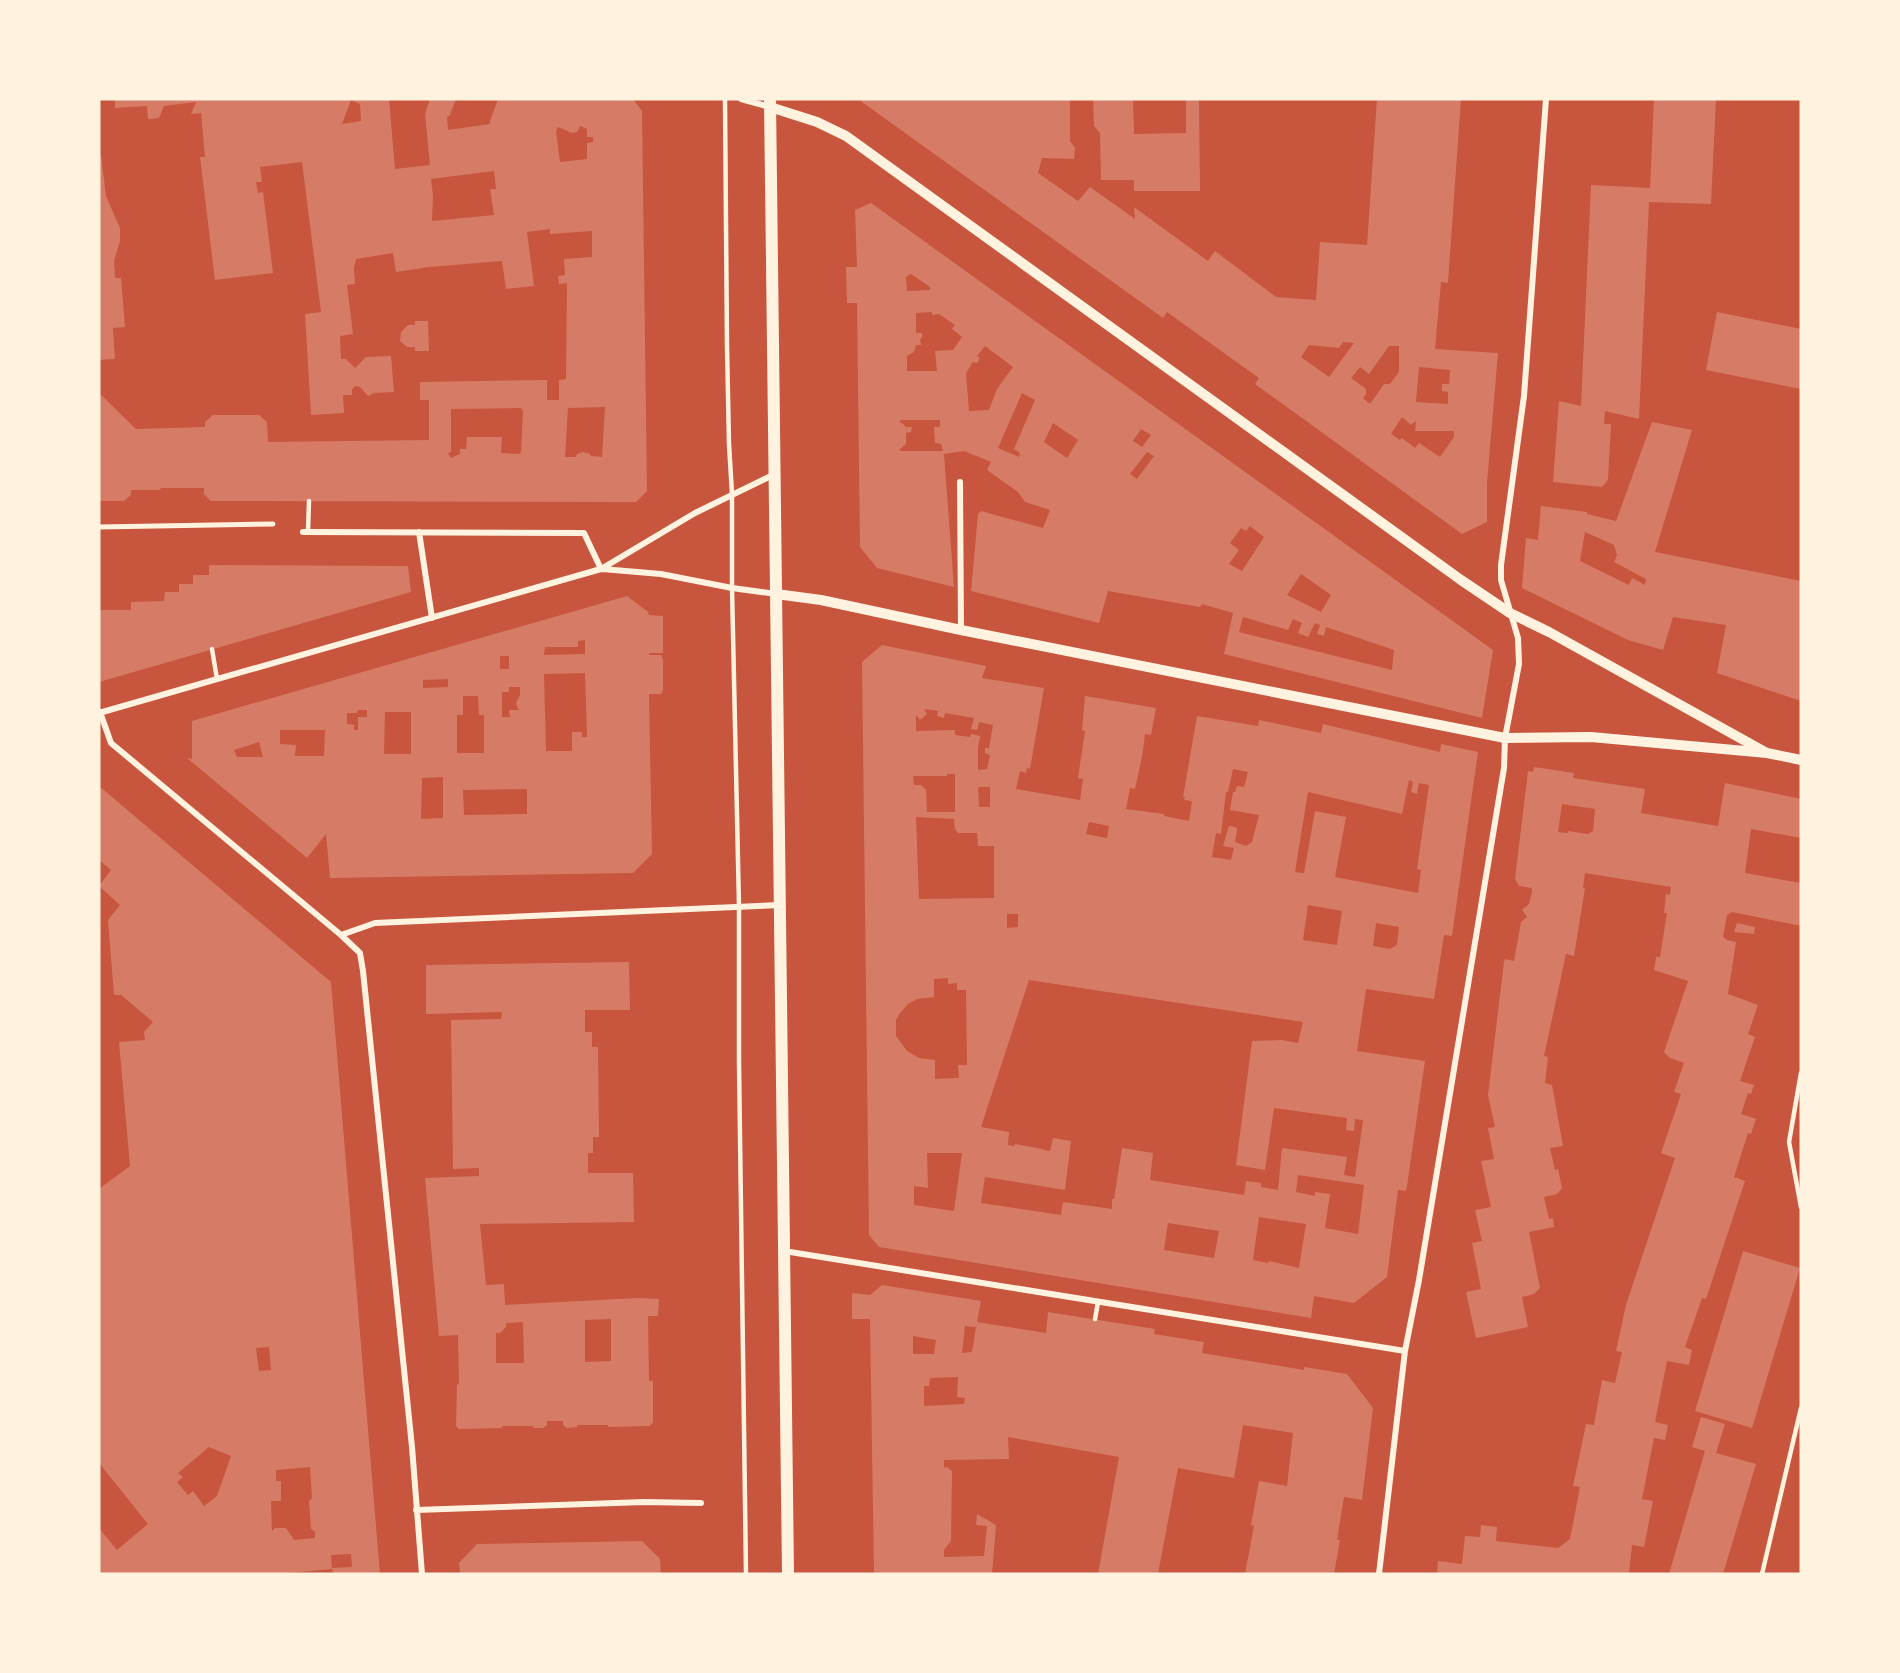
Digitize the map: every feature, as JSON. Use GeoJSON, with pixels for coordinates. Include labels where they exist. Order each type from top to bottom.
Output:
{"type":"FeatureCollection","features":[{"type":"Feature","properties":{"kind":"main road"},"geometry":{"type":"LineString","coordinates":[[770,103],[788,1574]]}},
{"type":"Feature","properties":{"kind":"street"},"geometry":{"type":"LineString","coordinates":[[741,99],[770,103],[846,136],[1510,613],[1549,632],[1767,753]]}},
{"type":"Feature","properties":{"kind":"street"},"geometry":{"type":"LineString","coordinates":[[1379,1574],[1405,1351],[1419,1280],[1504,768],[1505,738],[1519,664],[1518,638],[1501,580],[1524,396],[1546,99]]}},
{"type":"Feature","properties":{"kind":"street"},"geometry":{"type":"LineString","coordinates":[[422,1574],[412,1447],[360,953],[111,742],[99,713],[601,569],[661,532],[732,494],[776,474]]}},
{"type":"Feature","properties":{"kind":"street"},"geometry":{"type":"LineString","coordinates":[[960,482],[962,630]]}},
{"type":"Feature","properties":{"kind":"street"},"geometry":{"type":"LineString","coordinates":[[99,527],[273,524]]}},
{"type":"Feature","properties":{"kind":"street"},"geometry":{"type":"LineString","coordinates":[[305,532],[584,533],[601,569]]}},
{"type":"Feature","properties":{"kind":"street"},"geometry":{"type":"LineString","coordinates":[[419,532],[432,618]]}},
{"type":"Feature","properties":{"kind":"street"},"geometry":{"type":"LineString","coordinates":[[601,569],[661,574],[732,588],[821,600],[1505,738],[1591,737],[1767,753],[1801,760]]}},
{"type":"Feature","properties":{"kind":"street"},"geometry":{"type":"LineString","coordinates":[[341,935],[375,923],[780,904]]}},
{"type":"Feature","properties":{"kind":"street"},"geometry":{"type":"LineString","coordinates":[[784,1251],[1405,1351]]}},
{"type":"Feature","properties":{"kind":"street"},"geometry":{"type":"LineString","coordinates":[[417,1510],[701,1503]]}},
{"type":"Feature","properties":{"kind":"lane"},"geometry":{"type":"LineString","coordinates":[[725,99],[729,444],[732,494],[739,906],[746,1574]]}},
{"type":"Feature","properties":{"kind":"lane"},"geometry":{"type":"LineString","coordinates":[[305,532],[309,501]]}},
{"type":"Feature","properties":{"kind":"lane"},"geometry":{"type":"LineString","coordinates":[[212,649],[217,679]]}},
{"type":"Feature","properties":{"kind":"lane"},"geometry":{"type":"LineString","coordinates":[[1801,1073],[1790,1142],[1801,1207]]}},
{"type":"Feature","properties":{"kind":"lane"},"geometry":{"type":"LineString","coordinates":[[1095,1320],[1098,1302]]}},
{"type":"Feature","properties":{"kind":"lane"},"geometry":{"type":"LineString","coordinates":[[1762,1574],[1801,1408]]}},
{"type":"Feature","properties":{"kind":"building"},"geometry":{"type":"Polygon","coordinates":[[[115,99],[389,99],[395,169],[430,165],[425,114],[430,99],[456,99],[447,117],[448,130],[490,124],[498,99],[633,99],[642,111],[647,491],[636,502],[211,501],[204,494],[204,488],[161,488],[160,490],[131,490],[131,495],[124,501],[99,501],[99,393],[136,429],[205,427],[205,422],[213,415],[259,415],[267,422],[268,442],[429,440],[429,400],[420,400],[420,382],[547,380],[547,400],[559,400],[559,380],[566,379],[567,283],[559,284],[558,276],[565,275],[564,259],[592,257],[592,231],[550,234],[550,229],[527,232],[534,286],[506,289],[502,261],[396,272],[393,253],[356,259],[355,284],[347,285],[353,334],[340,336],[341,359],[346,359],[355,368],[366,357],[391,356],[394,392],[374,393],[368,396],[360,387],[355,386],[352,389],[352,395],[343,395],[344,413],[311,415],[305,314],[321,312],[302,162],[260,167],[262,182],[256,182],[258,193],[263,192],[273,273],[215,280],[200,157],[205,157],[201,113],[191,114],[196,102],[164,106],[159,118],[151,119],[148,119],[147,106],[115,108],[115,99]],[[351,100],[342,124],[361,121],[360,104],[351,100]],[[580,126],[577,132],[572,133],[558,127],[556,131],[560,162],[587,159],[587,143],[593,142],[593,137],[587,137],[587,129],[580,126]],[[494,171],[431,179],[432,221],[494,215],[490,189],[496,189],[494,171]],[[605,407],[568,408],[565,457],[576,457],[577,454],[583,452],[591,456],[602,457],[605,407]],[[521,408],[451,409],[451,452],[448,453],[451,458],[460,454],[460,449],[466,449],[467,437],[502,437],[501,453],[519,454],[521,452],[523,411],[521,408]]]}},
{"type":"Feature","properties":{"kind":"building"},"geometry":{"type":"Polygon","coordinates":[[[860,99],[1070,99],[1070,141],[1075,148],[1074,159],[1042,158],[1038,173],[1078,201],[1090,187],[1135,219],[1134,207],[1208,261],[1215,251],[1276,297],[1316,300],[1320,242],[1367,245],[1377,99],[1461,99],[1448,283],[1441,282],[1435,349],[1498,353],[1487,483],[1487,522],[1462,534],[1255,384],[1259,378],[1167,312],[1163,318],[860,99]],[[1343,342],[1339,348],[1309,345],[1301,357],[1329,377],[1354,343],[1343,342]],[[1389,346],[1369,374],[1360,367],[1351,378],[1366,389],[1363,398],[1370,404],[1384,384],[1390,384],[1399,372],[1399,346],[1389,346]],[[1419,367],[1416,402],[1448,404],[1448,392],[1442,391],[1442,384],[1449,384],[1450,370],[1419,367]],[[1402,417],[1391,434],[1400,440],[1402,438],[1415,448],[1419,443],[1440,457],[1454,437],[1454,431],[1415,431],[1416,421],[1411,425],[1402,417]]]}},
{"type":"Feature","properties":{"kind":"building"},"geometry":{"type":"Polygon","coordinates":[[[1093,99],[1133,99],[1134,134],[1186,133],[1186,99],[1199,100],[1200,191],[1134,191],[1134,180],[1101,180],[1100,133],[1094,126],[1093,99]]]}},
{"type":"Feature","properties":{"kind":"building"},"geometry":{"type":"Polygon","coordinates":[[[1654,99],[1716,99],[1711,204],[1649,202],[1639,419],[1605,411],[1604,424],[1611,424],[1608,480],[1602,487],[1553,482],[1559,401],[1581,406],[1591,185],[1650,188],[1654,99]]]}},
{"type":"Feature","properties":{"kind":"building"},"geometry":{"type":"Polygon","coordinates":[[[99,155],[101,155],[106,196],[120,228],[120,241],[114,261],[115,278],[121,278],[125,327],[113,328],[115,359],[99,360],[99,155]]]}},
{"type":"Feature","properties":{"kind":"building"},"geometry":{"type":"Polygon","coordinates":[[[871,203],[1493,650],[1482,718],[1224,654],[1233,613],[1202,604],[1200,607],[1108,591],[1099,623],[971,591],[978,514],[981,511],[1043,528],[1050,510],[1025,502],[1018,492],[987,470],[991,462],[964,451],[944,454],[954,587],[877,568],[860,547],[857,303],[847,303],[846,267],[857,267],[855,210],[871,203]],[[911,274],[906,277],[907,291],[930,290],[930,287],[911,274]],[[932,312],[916,313],[916,333],[922,333],[921,345],[916,345],[914,352],[907,356],[907,371],[937,371],[935,351],[953,350],[962,337],[952,329],[955,325],[939,314],[932,315],[932,312]],[[985,346],[977,356],[980,358],[977,363],[973,362],[966,373],[969,411],[989,410],[997,389],[1013,367],[985,346]],[[1022,393],[998,448],[1019,457],[1020,453],[1014,449],[1035,400],[1022,393]],[[900,420],[900,423],[906,427],[912,427],[911,432],[906,433],[906,444],[900,451],[943,451],[941,444],[935,443],[934,427],[940,427],[940,420],[900,420]],[[1053,423],[1044,442],[1067,458],[1078,440],[1053,423]],[[1141,429],[1133,441],[1142,447],[1151,435],[1141,429]],[[1147,452],[1130,474],[1137,479],[1154,456],[1147,452]],[[1250,526],[1246,531],[1241,528],[1230,543],[1239,550],[1229,564],[1242,571],[1264,537],[1250,526]],[[1301,574],[1287,595],[1321,612],[1331,595],[1301,574]],[[1243,617],[1239,632],[1392,670],[1394,650],[1326,627],[1324,636],[1317,634],[1320,625],[1315,623],[1308,637],[1298,633],[1302,623],[1293,619],[1288,630],[1243,617]]]}},
{"type":"Feature","properties":{"kind":"building"},"geometry":{"type":"Polygon","coordinates":[[[1717,312],[1801,329],[1801,389],[1706,370],[1717,312]]]}},
{"type":"Feature","properties":{"kind":"building"},"geometry":{"type":"Polygon","coordinates":[[[415,321],[428,321],[429,351],[415,351],[415,347],[407,347],[400,341],[401,332],[408,325],[415,325],[415,321]]]}},
{"type":"Feature","properties":{"kind":"building"},"geometry":{"type":"Polygon","coordinates":[[[1652,422],[1692,430],[1655,552],[1801,581],[1801,701],[1717,673],[1726,625],[1673,617],[1663,650],[1628,640],[1522,588],[1526,538],[1538,540],[1541,506],[1587,512],[1587,514],[1616,521],[1652,422]],[[1585,532],[1580,561],[1629,585],[1632,578],[1645,585],[1646,579],[1614,562],[1617,555],[1614,545],[1585,532]]]}},
{"type":"Feature","properties":{"kind":"building"},"geometry":{"type":"Polygon","coordinates":[[[209,565],[408,566],[411,592],[99,682],[99,610],[131,610],[131,602],[164,601],[165,592],[179,592],[179,584],[193,584],[193,575],[209,575],[209,565]]]}},
{"type":"Feature","properties":{"kind":"building"},"geometry":{"type":"Polygon","coordinates":[[[627,596],[649,615],[663,616],[663,653],[649,653],[649,655],[661,655],[663,659],[663,690],[661,694],[649,694],[652,854],[633,873],[330,878],[326,834],[307,858],[187,758],[192,759],[192,721],[627,596]],[[585,640],[578,641],[578,647],[545,647],[544,655],[585,654],[585,640]],[[500,656],[500,669],[509,669],[509,656],[500,656]],[[585,673],[544,674],[546,751],[572,751],[572,732],[582,732],[582,737],[587,737],[585,673]],[[448,679],[423,680],[423,688],[448,687],[448,679]],[[509,687],[509,692],[502,692],[502,717],[510,717],[509,710],[521,710],[518,709],[516,703],[520,695],[520,687],[509,687]],[[463,696],[463,715],[457,715],[457,753],[484,753],[484,715],[479,715],[478,696],[463,696]],[[367,710],[347,713],[347,724],[354,725],[354,730],[358,730],[358,717],[367,717],[367,710]],[[385,712],[384,754],[411,754],[411,712],[385,712]],[[280,730],[280,744],[296,745],[295,756],[324,756],[325,730],[280,730]],[[259,742],[234,750],[237,757],[263,757],[259,742]],[[443,777],[422,778],[421,819],[443,818],[443,777]],[[527,789],[463,790],[464,815],[527,814],[527,789]]]}},
{"type":"Feature","properties":{"kind":"building"},"geometry":{"type":"Polygon","coordinates":[[[882,645],[986,666],[982,678],[1044,688],[1030,769],[1027,768],[1026,773],[1020,771],[1016,789],[1080,800],[1083,779],[1078,778],[1085,731],[1082,730],[1085,696],[1156,708],[1151,735],[1145,734],[1135,789],[1130,788],[1126,809],[1164,814],[1164,816],[1189,821],[1192,801],[1184,800],[1185,797],[1183,797],[1197,716],[1258,726],[1259,720],[1321,733],[1323,724],[1440,752],[1441,744],[1478,752],[1452,936],[1444,935],[1434,999],[1366,989],[1357,1051],[1425,1061],[1406,1191],[1398,1190],[1387,1277],[1354,1303],[1314,1296],[1311,1318],[879,1247],[869,1235],[862,662],[882,645]],[[924,709],[927,714],[920,720],[916,715],[916,731],[955,730],[955,735],[980,736],[978,770],[987,769],[990,755],[985,753],[985,748],[989,748],[993,725],[979,722],[977,730],[971,729],[974,718],[945,713],[944,718],[937,716],[938,711],[924,709]],[[1233,769],[1228,792],[1226,792],[1221,834],[1216,833],[1212,857],[1231,860],[1234,848],[1223,846],[1229,826],[1236,827],[1235,842],[1246,846],[1252,842],[1259,815],[1230,810],[1233,792],[1237,786],[1244,787],[1248,772],[1233,769]],[[955,774],[913,776],[914,785],[921,785],[926,790],[927,812],[955,812],[955,774]],[[1409,780],[1402,814],[1308,792],[1295,872],[1304,873],[1315,811],[1346,817],[1335,877],[1418,893],[1421,870],[1417,869],[1429,785],[1419,783],[1417,794],[1411,792],[1413,782],[1409,780]],[[978,787],[979,807],[990,807],[990,787],[978,787]],[[916,817],[919,899],[994,898],[994,846],[978,846],[977,833],[958,833],[954,819],[916,817]],[[1089,822],[1086,834],[1107,838],[1109,826],[1089,822]],[[1308,905],[1303,940],[1337,945],[1342,911],[1308,905]],[[1007,914],[1007,928],[1018,927],[1018,914],[1007,914]],[[1376,923],[1373,946],[1390,949],[1397,945],[1399,927],[1376,923]],[[948,978],[934,979],[934,997],[917,999],[908,1004],[896,1020],[896,1036],[907,1051],[919,1058],[935,1060],[935,1079],[959,1078],[958,1065],[967,1065],[966,990],[957,990],[957,983],[948,984],[948,978]],[[1029,980],[981,1127],[1009,1132],[1008,1145],[1014,1146],[1015,1144],[1050,1151],[1053,1138],[1071,1141],[1065,1190],[985,1177],[981,1203],[1061,1215],[1063,1202],[1112,1209],[1122,1148],[1153,1153],[1150,1180],[1244,1195],[1246,1181],[1261,1183],[1261,1187],[1278,1190],[1282,1148],[1347,1157],[1344,1175],[1355,1177],[1363,1120],[1355,1119],[1354,1131],[1346,1130],[1347,1118],[1274,1108],[1265,1170],[1236,1165],[1252,1041],[1282,1040],[1298,1043],[1303,1022],[1029,980]],[[927,1153],[928,1188],[914,1186],[914,1205],[954,1211],[962,1153],[927,1153]],[[1298,1175],[1296,1192],[1315,1196],[1315,1192],[1330,1194],[1325,1228],[1358,1234],[1364,1185],[1298,1175]],[[1259,1217],[1253,1260],[1268,1263],[1269,1261],[1299,1268],[1306,1224],[1259,1217]],[[1168,1223],[1164,1250],[1214,1258],[1219,1231],[1168,1223]]]}},
{"type":"Feature","properties":{"kind":"building"},"geometry":{"type":"Polygon","coordinates":[[[1534,767],[1574,773],[1573,778],[1645,789],[1641,813],[1718,826],[1725,783],[1801,799],[1801,838],[1751,829],[1745,873],[1801,883],[1801,926],[1732,912],[1727,915],[1723,937],[1736,942],[1728,994],[1758,1005],[1748,1034],[1755,1037],[1740,1081],[1754,1085],[1751,1094],[1748,1093],[1741,1114],[1756,1119],[1751,1134],[1748,1133],[1734,1177],[1745,1181],[1706,1299],[1702,1298],[1685,1347],[1692,1350],[1689,1365],[1667,1361],[1655,1422],[1668,1425],[1665,1440],[1654,1438],[1642,1499],[1653,1501],[1644,1547],[1632,1545],[1629,1574],[1437,1574],[1438,1561],[1462,1564],[1465,1536],[1480,1537],[1481,1525],[1497,1527],[1496,1541],[1558,1548],[1570,1539],[1580,1487],[1573,1486],[1586,1424],[1594,1425],[1602,1380],[1615,1383],[1622,1352],[1616,1351],[1626,1305],[1675,1158],[1661,1153],[1681,1094],[1674,1092],[1684,1063],[1670,1058],[1664,1052],[1688,981],[1654,970],[1656,957],[1660,957],[1667,913],[1664,913],[1666,894],[1670,895],[1671,887],[1585,873],[1583,888],[1585,888],[1574,956],[1566,954],[1544,1056],[1548,1057],[1545,1083],[1552,1085],[1563,1146],[1550,1148],[1562,1188],[1557,1194],[1544,1197],[1549,1219],[1553,1218],[1554,1227],[1529,1232],[1540,1288],[1534,1294],[1522,1297],[1528,1327],[1476,1338],[1466,1292],[1481,1289],[1472,1243],[1482,1241],[1475,1210],[1491,1207],[1481,1161],[1494,1159],[1488,1128],[1495,1127],[1488,1095],[1504,962],[1505,959],[1514,961],[1521,922],[1527,917],[1522,910],[1529,904],[1532,892],[1532,888],[1519,886],[1515,879],[1528,771],[1533,772],[1534,767]],[[1562,804],[1558,832],[1588,834],[1593,831],[1595,809],[1562,804]]]}},
{"type":"Feature","properties":{"kind":"building"},"geometry":{"type":"Polygon","coordinates":[[[99,786],[331,982],[380,1574],[333,1574],[332,1568],[352,1567],[351,1554],[331,1555],[332,1569],[280,1574],[99,1574],[99,1528],[117,1550],[148,1524],[99,1463],[99,1189],[130,1166],[119,1042],[145,1040],[144,1032],[153,1022],[121,995],[114,995],[108,920],[120,905],[99,886],[111,870],[99,860],[99,786]],[[269,1347],[256,1348],[259,1371],[271,1370],[269,1347]],[[209,1447],[178,1473],[183,1477],[177,1482],[188,1495],[193,1491],[204,1506],[217,1496],[231,1456],[209,1447]],[[310,1467],[276,1470],[276,1481],[281,1481],[281,1501],[271,1501],[272,1531],[275,1528],[286,1528],[294,1540],[315,1538],[315,1532],[311,1529],[309,1501],[312,1498],[310,1467]]]}},
{"type":"Feature","properties":{"kind":"building"},"geometry":{"type":"Polygon","coordinates":[[[1737,923],[1755,927],[1754,934],[1734,932],[1737,923]]]}},
{"type":"Feature","properties":{"kind":"building"},"geometry":{"type":"Polygon","coordinates":[[[629,962],[630,1010],[585,1010],[585,1032],[592,1032],[592,1047],[598,1047],[599,1137],[593,1137],[593,1153],[588,1153],[588,1173],[633,1173],[634,1222],[480,1224],[486,1285],[504,1284],[505,1305],[638,1298],[659,1299],[658,1316],[648,1316],[649,1381],[653,1381],[653,1422],[650,1426],[577,1425],[577,1427],[567,1428],[563,1425],[563,1421],[547,1421],[547,1425],[543,1428],[502,1426],[502,1428],[459,1429],[456,1426],[457,1384],[459,1385],[458,1335],[439,1336],[425,1178],[479,1176],[479,1168],[453,1169],[451,1020],[501,1019],[502,1012],[426,1014],[426,965],[629,962]],[[611,1319],[585,1320],[585,1362],[611,1361],[611,1319]],[[523,1322],[506,1323],[506,1327],[500,1333],[496,1333],[496,1363],[524,1363],[523,1322]]]}},
{"type":"Feature","properties":{"kind":"building"},"geometry":{"type":"Polygon","coordinates":[[[1743,1251],[1800,1268],[1752,1428],[1695,1411],[1743,1251]]]}},
{"type":"Feature","properties":{"kind":"building"},"geometry":{"type":"Polygon","coordinates":[[[882,1285],[981,1301],[977,1322],[1046,1333],[1048,1312],[1155,1329],[1154,1334],[1204,1342],[1202,1353],[1304,1370],[1304,1367],[1347,1374],[1373,1408],[1362,1500],[1344,1497],[1334,1574],[1245,1574],[1259,1481],[1287,1486],[1293,1433],[1243,1425],[1234,1478],[1178,1468],[1158,1574],[1098,1574],[1119,1457],[1008,1437],[1009,1459],[944,1460],[944,1468],[947,1467],[952,1471],[951,1541],[944,1550],[944,1557],[984,1556],[987,1526],[976,1525],[977,1514],[996,1525],[992,1574],[874,1574],[870,1319],[852,1319],[852,1293],[870,1295],[882,1285]],[[965,1326],[962,1353],[972,1352],[976,1327],[965,1326]],[[913,1336],[913,1354],[934,1354],[936,1340],[913,1336]],[[958,1377],[930,1378],[929,1386],[924,1386],[924,1406],[964,1404],[965,1398],[957,1397],[958,1377]]]}},
{"type":"Feature","properties":{"kind":"building"},"geometry":{"type":"Polygon","coordinates":[[[1701,1417],[1725,1424],[1716,1453],[1756,1464],[1723,1574],[1669,1574],[1705,1451],[1692,1447],[1701,1417]]]}},
{"type":"Feature","properties":{"kind":"building"},"geometry":{"type":"Polygon","coordinates":[[[642,1541],[660,1559],[661,1574],[460,1574],[459,1563],[477,1544],[642,1541]]]}}]}
